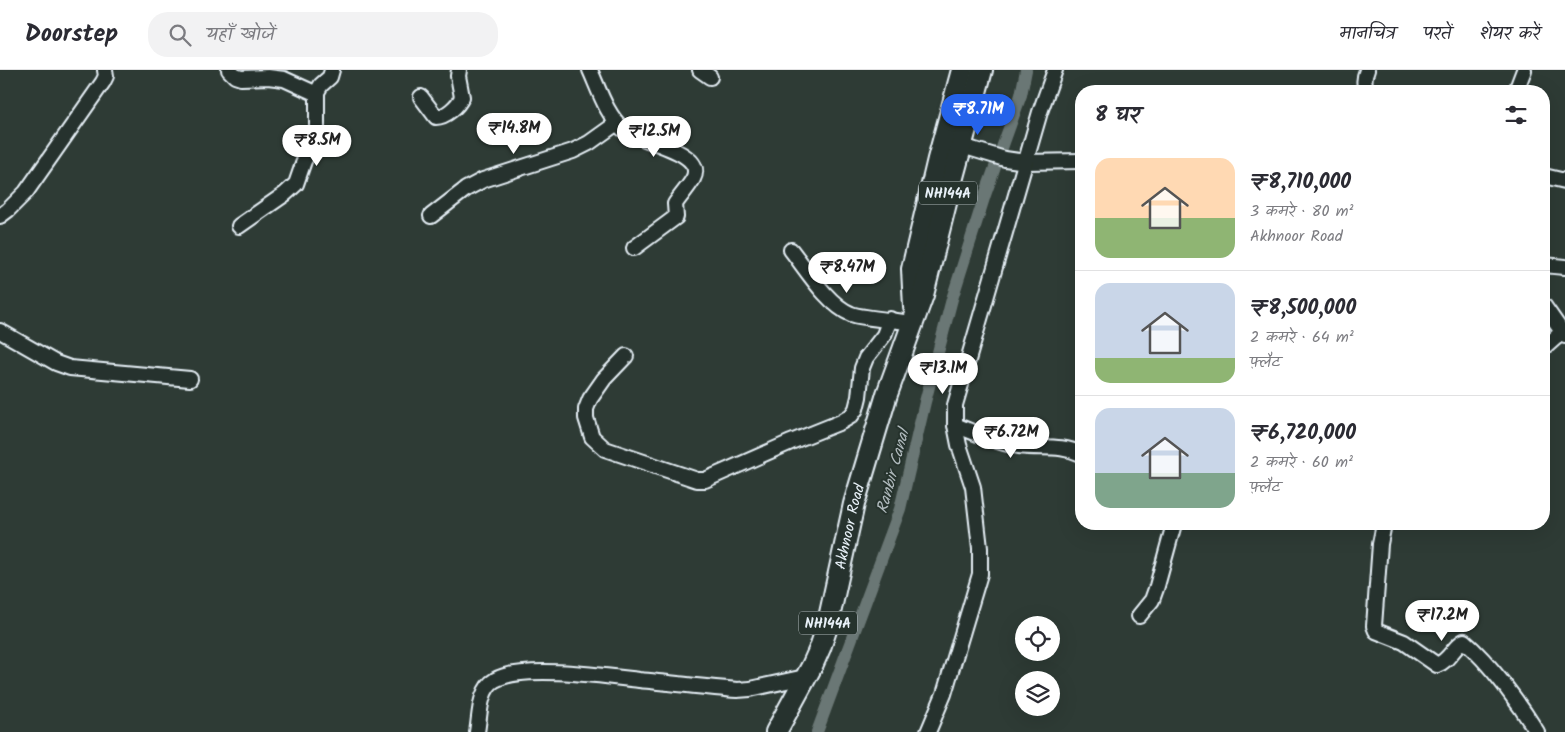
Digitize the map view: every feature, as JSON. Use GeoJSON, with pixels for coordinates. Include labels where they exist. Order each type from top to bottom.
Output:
{"type":"FeatureCollection","features":[{"type":"Feature","properties":{"kind":"highway","name":"Akhnoor Road"},"geometry":{"type":"LineString","coordinates":[[914,320],[912,269],[962,70]]}},
{"type":"Feature","properties":{"kind":"highway","name":"Akhnoor Road"},"geometry":{"type":"LineString","coordinates":[[776,732],[806,677],[820,648],[827,627],[854,504],[875,431],[927,282],[982,70]]}},
{"type":"Feature","properties":{"kind":"street"},"geometry":{"type":"LineString","coordinates":[[0,216],[26,192],[103,82],[106,76],[105,70]]}},
{"type":"Feature","properties":{"kind":"street"},"geometry":{"type":"LineString","coordinates":[[229,70],[238,77],[284,79],[317,94]]}},
{"type":"Feature","properties":{"kind":"street"},"geometry":{"type":"LineString","coordinates":[[239,226],[285,194],[296,184],[304,161],[317,135],[317,94],[319,88],[330,77],[332,70]]}},
{"type":"Feature","properties":{"kind":"street"},"geometry":{"type":"LineString","coordinates":[[421,98],[436,117],[443,116],[456,106],[462,97],[458,76],[459,70]]}},
{"type":"Feature","properties":{"kind":"street"},"geometry":{"type":"LineString","coordinates":[[590,70],[617,123],[636,137],[676,150],[687,157],[693,165],[695,172],[694,178],[674,204],[676,217],[634,248]]}},
{"type":"Feature","properties":{"kind":"street"},"geometry":{"type":"LineString","coordinates":[[928,732],[944,694],[980,574],[980,548],[973,487],[959,446],[955,425],[955,405],[1040,112],[1055,70]]}},
{"type":"Feature","properties":{"kind":"street"},"geometry":{"type":"LineString","coordinates":[[1365,85],[1364,76],[1367,70]]}},
{"type":"Feature","properties":{"kind":"street"},"geometry":{"type":"LineString","coordinates":[[1518,85],[1524,70]]}},
{"type":"Feature","properties":{"kind":"street"},"geometry":{"type":"LineString","coordinates":[[431,216],[466,189],[483,180],[574,151],[617,123]]}},
{"type":"Feature","properties":{"kind":"street"},"geometry":{"type":"LineString","coordinates":[[962,146],[1005,159],[1026,162],[1075,161]]}},
{"type":"Feature","properties":{"kind":"street"},"geometry":{"type":"LineString","coordinates":[[1550,177],[1565,181]]}},
{"type":"Feature","properties":{"kind":"street"},"geometry":{"type":"LineString","coordinates":[[791,250],[834,303],[843,310],[853,314],[914,320]]}},
{"type":"Feature","properties":{"kind":"street"},"geometry":{"type":"LineString","coordinates":[[1550,266],[1565,267]]}},
{"type":"Feature","properties":{"kind":"street"},"geometry":{"type":"LineString","coordinates":[[1550,314],[1564,334],[1550,344]]}},
{"type":"Feature","properties":{"kind":"street"},"geometry":{"type":"LineString","coordinates":[[626,356],[604,379],[586,408],[586,418],[592,437],[605,449],[696,480],[705,480],[851,416],[856,409],[862,368],[866,358],[880,342],[890,319]]}},
{"type":"Feature","properties":{"kind":"street"},"geometry":{"type":"LineString","coordinates":[[0,331],[56,363],[70,368],[190,379]]}},
{"type":"Feature","properties":{"kind":"street"},"geometry":{"type":"LineString","coordinates":[[955,425],[1004,444],[1059,447],[1075,452]]}},
{"type":"Feature","properties":{"kind":"street"},"geometry":{"type":"LineString","coordinates":[[1139,616],[1152,600],[1172,530]]}},
{"type":"Feature","properties":{"kind":"street"},"geometry":{"type":"LineString","coordinates":[[1383,530],[1380,544],[1374,626],[1376,631],[1404,642],[1437,666],[1444,662],[1464,641],[1512,696],[1537,732]]}},
{"type":"Feature","properties":{"kind":"street"},"geometry":{"type":"LineString","coordinates":[[477,732],[487,687],[495,679],[511,675],[529,672],[578,673],[737,690],[806,677]]}},
{"type":"Feature","properties":{"kind":"waterway","name":"Ranbir Canal"},"geometry":{"type":"LineString","coordinates":[[817,732],[900,509],[952,299],[985,195],[1021,95],[1026,70]]}}]}
